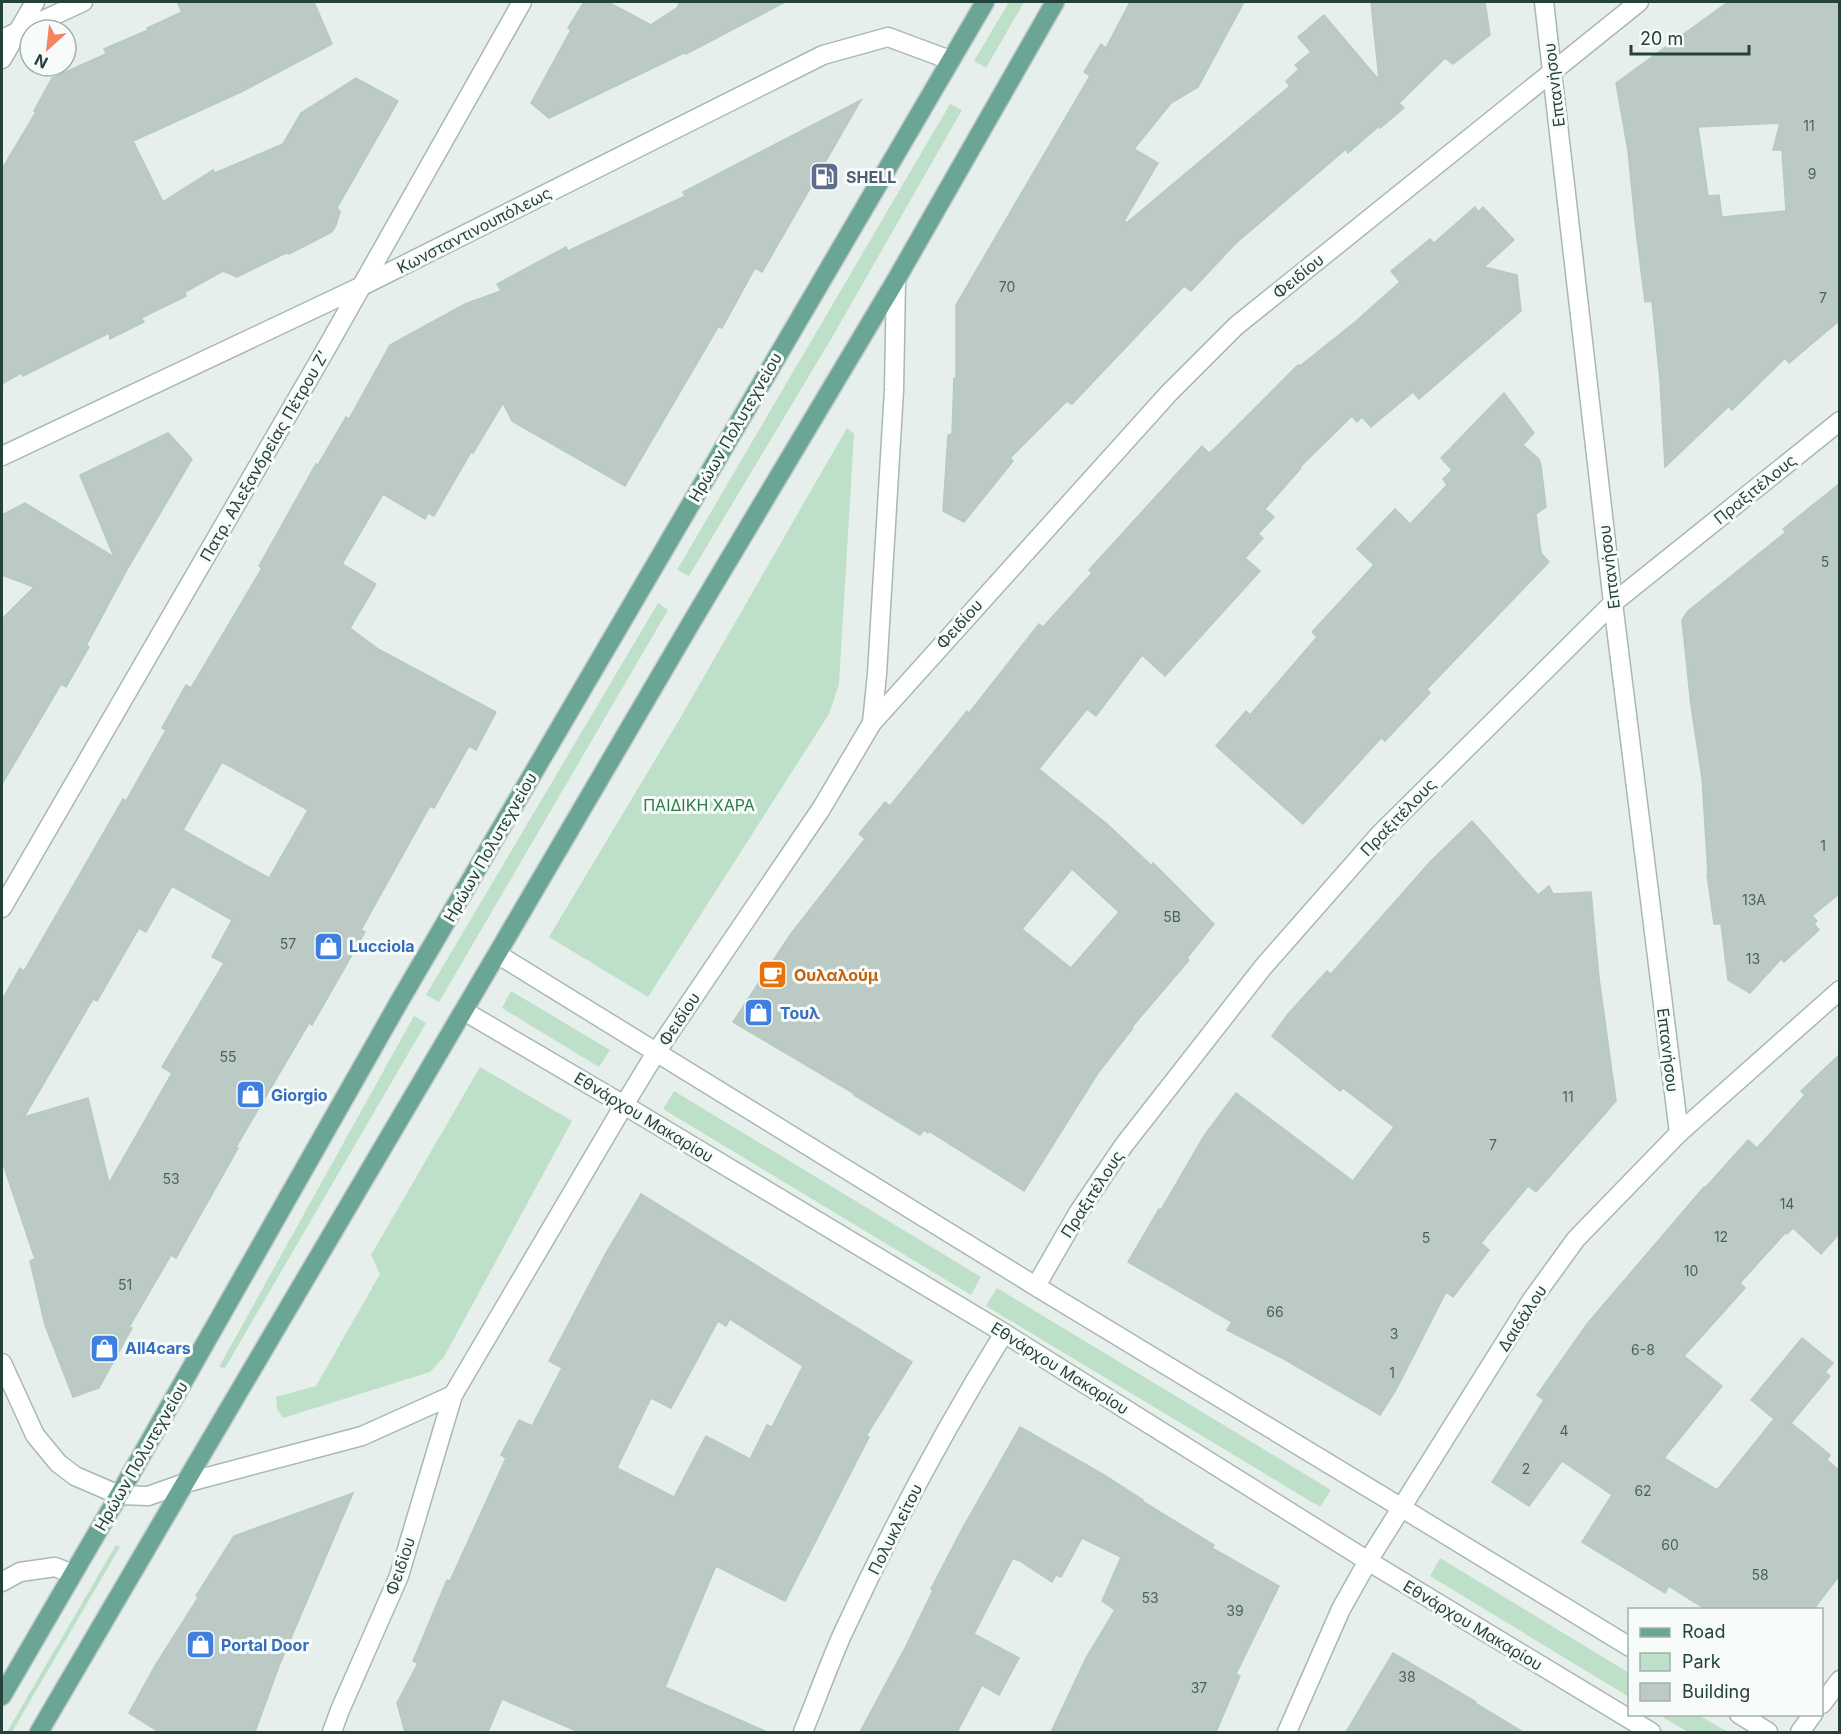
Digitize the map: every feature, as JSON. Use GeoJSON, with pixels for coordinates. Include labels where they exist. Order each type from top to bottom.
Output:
{"type":"FeatureCollection","features":[{"type":"Feature","properties":{"kind":"main road","name":"Ηρώων Πολυτεχνείου"},"geometry":{"type":"LineString","coordinates":[[2,1696],[399,1002],[985,2]]}},
{"type":"Feature","properties":{"kind":"main road"},"geometry":{"type":"LineString","coordinates":[[39,1732],[694,618],[896,280],[1055,2]]}},
{"type":"Feature","properties":{"kind":"street"},"geometry":{"type":"LineString","coordinates":[[26,18],[35,2]]}},
{"type":"Feature","properties":{"kind":"street"},"geometry":{"type":"LineString","coordinates":[[47,18],[83,2]]}},
{"type":"Feature","properties":{"kind":"street","name":"Πατρ. Αλεξανδρείας Πέτρου Ζ’"},"geometry":{"type":"LineString","coordinates":[[2,908],[362,286],[522,2]]}},
{"type":"Feature","properties":{"kind":"street","name":"Επτανήσου"},"geometry":{"type":"LineString","coordinates":[[1544,2],[1613,603],[1679,1133]]}},
{"type":"Feature","properties":{"kind":"street","name":"Φειδίου"},"geometry":{"type":"LineString","coordinates":[[332,1732],[399,1576],[453,1395],[657,1051],[821,810],[872,723],[1161,402],[1236,326],[1639,2]]}},
{"type":"Feature","properties":{"kind":"street"},"geometry":{"type":"LineString","coordinates":[[2,39],[18,31]]}},
{"type":"Feature","properties":{"kind":"street"},"geometry":{"type":"LineString","coordinates":[[2,59],[18,31]]}},
{"type":"Feature","properties":{"kind":"street","name":"Κωνσταντινουπόλεως"},"geometry":{"type":"LineString","coordinates":[[2,456],[362,286],[823,55],[888,37],[950,60]]}},
{"type":"Feature","properties":{"kind":"street"},"geometry":{"type":"LineString","coordinates":[[872,723],[894,401],[896,280]]}},
{"type":"Feature","properties":{"kind":"street","name":"Πραξιτέλους"},"geometry":{"type":"LineString","coordinates":[[1036,1286],[1078,1213],[1124,1146],[1264,966],[1380,834],[1613,603],[1839,421]]}},
{"type":"Feature","properties":{"kind":"street"},"geometry":{"type":"LineString","coordinates":[[498,954],[1036,1286],[1628,1646]]}},
{"type":"Feature","properties":{"kind":"street","name":"Δαιδάλου"},"geometry":{"type":"LineString","coordinates":[[1287,1732],[1341,1609],[1368,1561],[1531,1301],[1576,1239],[1679,1133],[1839,990]]}},
{"type":"Feature","properties":{"kind":"street","name":"Εθνάρχου Μακαρίου"},"geometry":{"type":"LineString","coordinates":[[464,1011],[1004,1333],[1368,1561],[1652,1732]]}},
{"type":"Feature","properties":{"kind":"street","name":"Πολυκλείτου"},"geometry":{"type":"LineString","coordinates":[[803,1732],[842,1636],[912,1493],[961,1402],[1004,1333]]}},
{"type":"Feature","properties":{"kind":"street"},"geometry":{"type":"LineString","coordinates":[[2,1363],[34,1436],[58,1463],[75,1476],[119,1495],[148,1496],[185,1483],[362,1436],[453,1395]]}},
{"type":"Feature","properties":{"kind":"street"},"geometry":{"type":"LineString","coordinates":[[2,1582],[20,1572],[55,1567],[73,1574]]}},
{"type":"Feature","properties":{"kind":"street"},"geometry":{"type":"LineString","coordinates":[[1823,1701],[1839,1680]]}},
{"type":"Feature","properties":{"kind":"street"},"geometry":{"type":"LineString","coordinates":[[1742,1716],[1768,1732]]}},
{"type":"Feature","properties":{"kind":"street"},"geometry":{"type":"LineString","coordinates":[[1800,1732],[1812,1716]]}},
{"type":"Feature","properties":{"kind":"green space"},"geometry":{"type":"Polygon","coordinates":[[[1009,2],[1024,2],[986,68],[974,61],[1009,2]]]}},
{"type":"Feature","properties":{"kind":"green space"},"geometry":{"type":"Polygon","coordinates":[[[950,104],[962,110],[834,334],[689,576],[677,570],[950,104]]]}},
{"type":"Feature","properties":{"kind":"green space","name":"ΠΑΙΔΙΚΗ ΧΑΡΑ"},"geometry":{"type":"Polygon","coordinates":[[[847,428],[854,434],[839,684],[829,714],[648,997],[549,937],[679,720],[847,428]]]}},
{"type":"Feature","properties":{"kind":"green space"},"geometry":{"type":"Polygon","coordinates":[[[658,603],[668,610],[439,1002],[426,995],[658,603]]]}},
{"type":"Feature","properties":{"kind":"green space"},"geometry":{"type":"Polygon","coordinates":[[[511,991],[610,1050],[599,1067],[502,1008],[511,991]]]}},
{"type":"Feature","properties":{"kind":"green space"},"geometry":{"type":"Polygon","coordinates":[[[414,1016],[426,1023],[225,1368],[219,1367],[414,1016]]]}},
{"type":"Feature","properties":{"kind":"green space"},"geometry":{"type":"Polygon","coordinates":[[[480,1067],[572,1121],[444,1357],[430,1372],[283,1418],[277,1409],[276,1397],[316,1386],[380,1274],[371,1255],[480,1067]]]}},
{"type":"Feature","properties":{"kind":"green space"},"geometry":{"type":"Polygon","coordinates":[[[674,1091],[981,1277],[971,1295],[663,1109],[674,1091]]]}},
{"type":"Feature","properties":{"kind":"green space"},"geometry":{"type":"Polygon","coordinates":[[[997,1288],[1331,1490],[1320,1507],[986,1306],[997,1288]]]}},
{"type":"Feature","properties":{"kind":"green space"},"geometry":{"type":"Polygon","coordinates":[[[116,1545],[120,1547],[12,1732],[7,1732],[116,1545]]]}},
{"type":"Feature","properties":{"kind":"green space"},"geometry":{"type":"Polygon","coordinates":[[[1440,1558],[1628,1672],[1628,1696],[1430,1576],[1440,1558]]]}},
{"type":"Feature","properties":{"kind":"green space"},"geometry":{"type":"Polygon","coordinates":[[[1661,1716],[1700,1716],[1728,1732],[1688,1732],[1661,1716]]]}},
{"type":"Feature","properties":{"kind":"building"},"geometry":{"type":"Polygon","coordinates":[[[177,2],[314,2],[332,44],[241,92],[133,141],[163,202],[213,170],[215,173],[283,144],[301,113],[356,78],[398,101],[337,208],[340,212],[332,232],[237,277],[223,271],[185,292],[186,296],[141,318],[144,322],[110,339],[109,333],[23,376],[21,373],[2,384],[2,169],[36,112],[34,111],[52,78],[78,78],[78,66],[106,54],[104,49],[182,12],[177,2]]]}},
{"type":"Feature","properties":{"kind":"building"},"geometry":{"type":"Polygon","coordinates":[[[584,2],[608,2],[651,25],[677,8],[680,2],[785,2],[686,54],[686,52],[549,118],[531,103],[571,30],[568,28],[584,2]]]}},
{"type":"Feature","properties":{"kind":"building"},"geometry":{"type":"Polygon","coordinates":[[[1130,2],[1244,2],[1198,87],[1171,103],[1134,149],[1158,163],[1124,221],[1126,222],[1124,225],[1290,86],[1286,81],[1299,69],[1295,65],[1311,52],[1298,37],[1324,15],[1379,80],[1371,2],[1485,2],[1490,35],[1453,64],[1445,58],[1399,103],[1404,108],[1348,153],[1346,149],[1236,243],[1191,291],[1184,286],[1072,404],[1067,401],[1010,458],[1013,461],[964,522],[943,511],[948,435],[952,434],[954,378],[956,378],[956,305],[1090,76],[1084,72],[1101,44],[1106,48],[1130,2]]]}},
{"type":"Feature","properties":{"kind":"building"},"geometry":{"type":"Polygon","coordinates":[[[1728,2],[1839,2],[1839,321],[1789,363],[1785,358],[1732,410],[1729,406],[1665,467],[1652,301],[1645,302],[1628,151],[1616,83],[1728,2]],[[1780,123],[1698,127],[1708,196],[1719,195],[1722,217],[1786,211],[1782,150],[1773,150],[1780,123]]]}},
{"type":"Feature","properties":{"kind":"building"},"geometry":{"type":"Polygon","coordinates":[[[861,100],[762,272],[755,268],[722,328],[718,327],[625,486],[512,421],[503,403],[434,516],[428,513],[425,519],[383,494],[342,564],[376,584],[350,628],[378,649],[496,712],[476,750],[469,746],[434,808],[430,806],[361,930],[365,932],[312,1025],[309,1023],[236,1147],[238,1148],[176,1258],[171,1255],[129,1327],[132,1328],[99,1388],[73,1397],[45,1325],[30,1261],[35,1259],[2,1161],[2,1000],[20,968],[24,971],[123,799],[126,801],[166,730],[162,728],[186,685],[191,688],[262,568],[259,566],[316,464],[318,465],[346,417],[349,419],[390,345],[465,304],[501,291],[497,284],[566,247],[568,251],[685,196],[683,192],[861,100]],[[222,762],[183,830],[269,878],[308,810],[222,762]],[[172,886],[146,932],[139,928],[97,1001],[93,999],[24,1117],[88,1098],[109,1183],[172,1073],[162,1067],[224,963],[212,957],[232,920],[172,886]]]}},
{"type":"Feature","properties":{"kind":"building"},"geometry":{"type":"Polygon","coordinates":[[[1475,207],[1478,212],[1483,207],[1514,240],[1484,267],[1517,275],[1521,311],[1419,399],[1413,392],[1371,427],[1362,417],[1357,422],[1352,416],[1300,467],[1265,509],[1274,517],[1258,534],[1263,538],[1245,558],[1260,571],[1165,676],[1142,655],[1096,716],[1087,709],[1039,769],[1107,824],[1152,866],[1153,863],[1214,924],[1187,958],[1189,960],[1132,1027],[1098,1073],[1024,1191],[929,1131],[928,1133],[924,1130],[920,1135],[733,1022],[790,935],[865,839],[859,834],[885,802],[890,806],[967,711],[969,713],[1039,624],[1043,627],[1092,573],[1089,570],[1202,446],[1209,453],[1214,449],[1298,365],[1300,366],[1355,322],[1400,282],[1391,271],[1430,239],[1434,243],[1475,207]],[[1072,869],[1022,929],[1071,968],[1119,912],[1072,869]]]}},
{"type":"Feature","properties":{"kind":"building"},"geometry":{"type":"Polygon","coordinates":[[[1504,393],[1534,433],[1523,445],[1539,459],[1541,466],[1546,507],[1536,514],[1541,553],[1549,562],[1427,689],[1430,693],[1385,741],[1381,738],[1303,824],[1216,746],[1246,711],[1250,715],[1317,637],[1312,632],[1374,565],[1357,549],[1395,509],[1410,524],[1447,485],[1443,479],[1452,470],[1441,458],[1504,393]]]}},
{"type":"Feature","properties":{"kind":"building"},"geometry":{"type":"Polygon","coordinates":[[[168,433],[192,459],[129,566],[86,646],[89,647],[66,687],[61,684],[2,784],[2,619],[34,587],[2,575],[2,515],[25,503],[114,557],[80,475],[168,433]]]}},
{"type":"Feature","properties":{"kind":"building"},"geometry":{"type":"Polygon","coordinates":[[[1839,484],[1839,894],[1812,916],[1817,921],[1814,924],[1819,930],[1784,962],[1781,959],[1750,993],[1728,980],[1721,924],[1714,924],[1707,874],[1702,778],[1691,706],[1682,620],[1688,611],[1786,532],[1783,529],[1839,484]]]}},
{"type":"Feature","properties":{"kind":"building"},"geometry":{"type":"Polygon","coordinates":[[[1472,821],[1538,895],[1549,886],[1553,894],[1591,892],[1599,978],[1616,1101],[1536,1192],[1528,1186],[1481,1243],[1489,1250],[1453,1297],[1446,1292],[1396,1390],[1380,1415],[1284,1359],[1227,1330],[1232,1322],[1128,1262],[1204,1136],[1236,1093],[1353,1181],[1394,1127],[1343,1088],[1340,1091],[1272,1036],[1288,1014],[1327,971],[1331,974],[1430,862],[1472,821]]]}},
{"type":"Feature","properties":{"kind":"building"},"geometry":{"type":"Polygon","coordinates":[[[1839,1055],[1839,1234],[1821,1254],[1793,1228],[1787,1234],[1786,1232],[1740,1283],[1745,1288],[1684,1356],[1722,1386],[1664,1458],[1717,1490],[1774,1419],[1751,1400],[1802,1338],[1833,1363],[1825,1372],[1830,1376],[1791,1423],[1830,1455],[1827,1460],[1839,1470],[1839,1576],[1815,1608],[1704,1608],[1669,1586],[1665,1593],[1582,1542],[1612,1495],[1562,1461],[1529,1506],[1492,1482],[1544,1400],[1537,1395],[1587,1324],[1704,1187],[1748,1140],[1757,1148],[1805,1095],[1801,1091],[1839,1055]]]}},
{"type":"Feature","properties":{"kind":"building"},"geometry":{"type":"Polygon","coordinates":[[[641,1194],[912,1362],[866,1436],[869,1437],[785,1601],[716,1566],[665,1687],[767,1732],[579,1732],[502,1699],[488,1732],[405,1732],[397,1703],[418,1663],[413,1661],[447,1580],[450,1581],[506,1458],[501,1455],[519,1420],[532,1426],[562,1368],[549,1361],[606,1253],[641,1194]],[[730,1319],[726,1326],[718,1321],[671,1408],[651,1398],[617,1468],[674,1497],[706,1436],[750,1459],[767,1425],[772,1427],[803,1366],[730,1319]]]}},
{"type":"Feature","properties":{"kind":"building"},"geometry":{"type":"Polygon","coordinates":[[[1020,1427],[1104,1475],[1214,1545],[1212,1548],[1279,1586],[1236,1674],[1240,1676],[1216,1732],[1051,1732],[1086,1658],[1115,1610],[1102,1601],[1121,1557],[1082,1538],[1061,1577],[1056,1575],[1052,1582],[1013,1558],[974,1634],[1019,1658],[999,1695],[982,1685],[957,1732],[860,1732],[906,1646],[933,1590],[931,1589],[961,1531],[1020,1427]]]}},
{"type":"Feature","properties":{"kind":"building"},"geometry":{"type":"Polygon","coordinates":[[[353,1493],[279,1666],[255,1732],[159,1732],[129,1713],[155,1666],[198,1598],[196,1596],[234,1536],[353,1493]]]}},
{"type":"Feature","properties":{"kind":"building"},"geometry":{"type":"Polygon","coordinates":[[[1393,1653],[1476,1702],[1523,1732],[1346,1732],[1393,1653]]]}},
{"type":"Feature","properties":{"kind":"place","name":"SHELL"},"geometry":{"type":"Point","coordinates":[825,177]}},
{"type":"Feature","properties":{"kind":"place","name":"Lucciola"},"geometry":{"type":"Point","coordinates":[328,946]}},
{"type":"Feature","properties":{"kind":"place","name":"Ουλαλούμ"},"geometry":{"type":"Point","coordinates":[773,975]}},
{"type":"Feature","properties":{"kind":"place","name":"Τουλ"},"geometry":{"type":"Point","coordinates":[759,1013]}},
{"type":"Feature","properties":{"kind":"place","name":"Giorgio"},"geometry":{"type":"Point","coordinates":[250,1095]}},
{"type":"Feature","properties":{"kind":"place","name":"All4cars"},"geometry":{"type":"Point","coordinates":[104,1348]}},
{"type":"Feature","properties":{"kind":"place","name":"Portal Door"},"geometry":{"type":"Point","coordinates":[200,1645]}}]}
